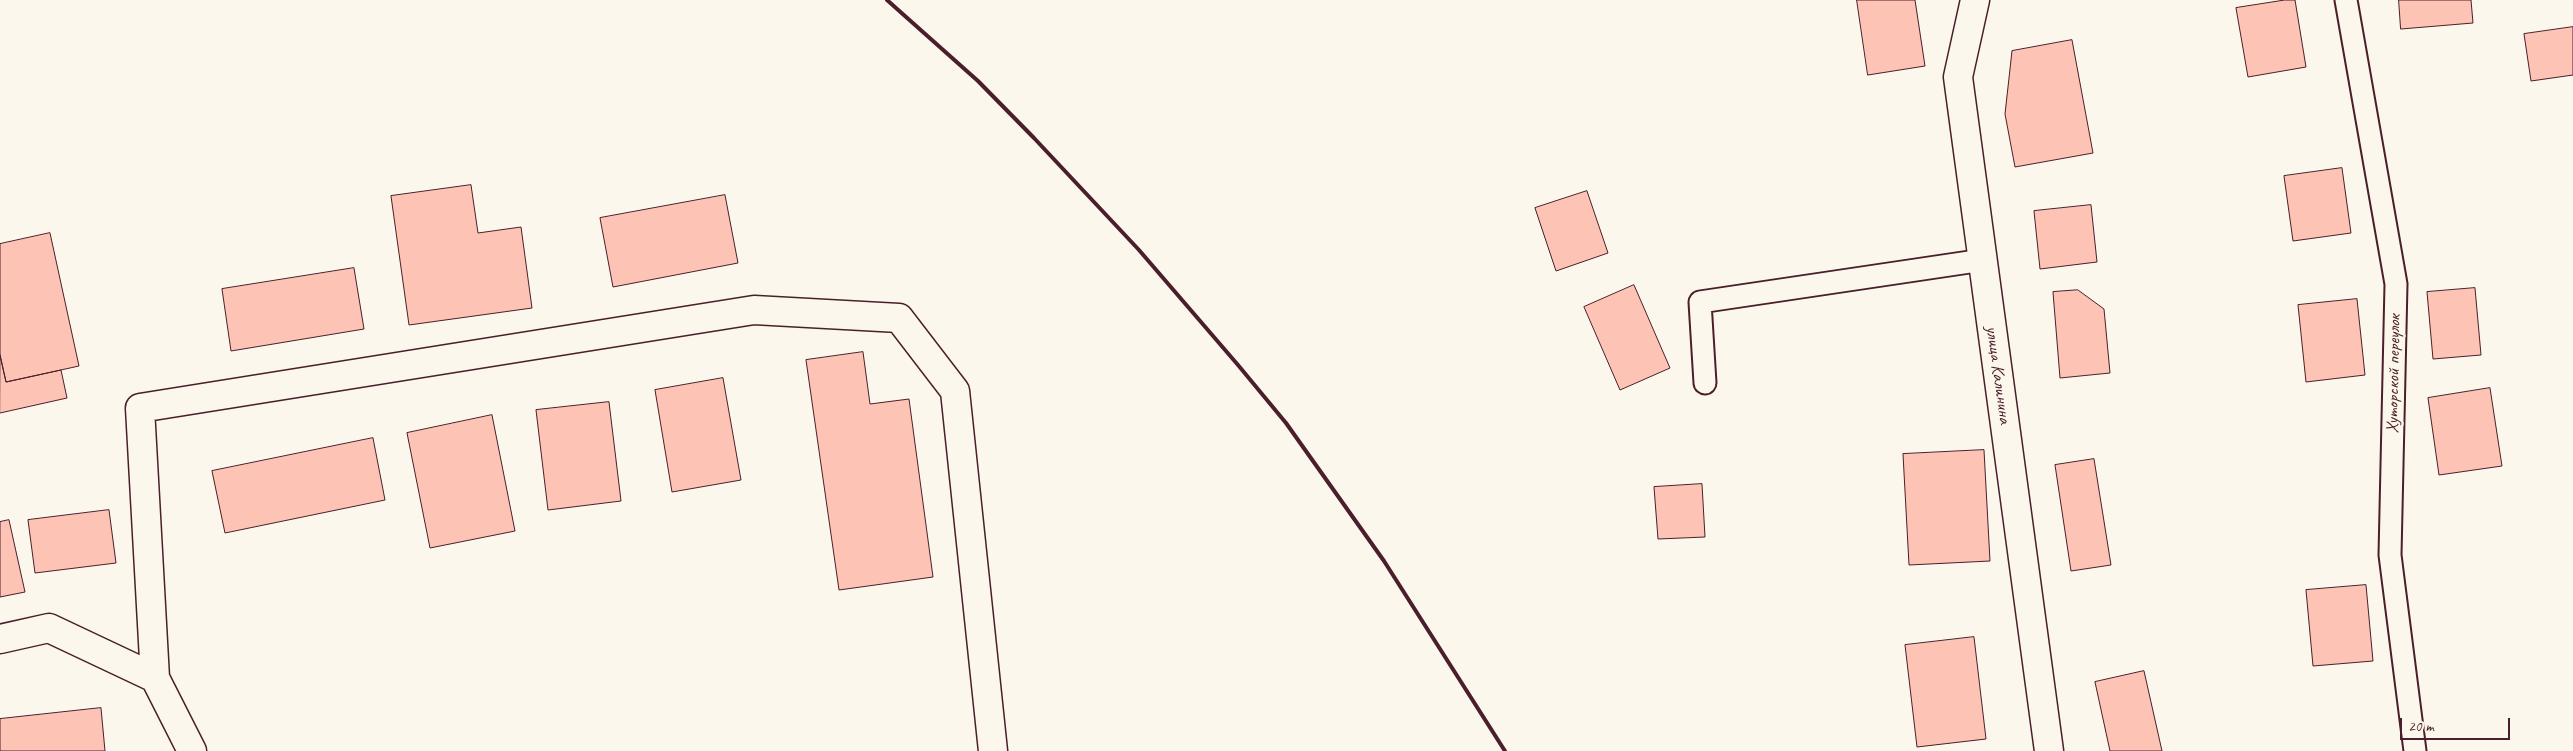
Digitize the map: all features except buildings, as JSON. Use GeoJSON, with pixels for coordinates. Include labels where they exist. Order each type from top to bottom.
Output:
{"type":"FeatureCollection","features":[{"type":"Feature","properties":{"kind":"street","name":"улица Калинина"},"geometry":{"type":"LineString","coordinates":[[1975,0],[1958,77],[2049,751]]}},
{"type":"Feature","properties":{"kind":"street"},"geometry":{"type":"LineString","coordinates":[[192,751],[154,678],[140,408],[754,310],[898,318],[955,391],[993,751]]}},
{"type":"Feature","properties":{"kind":"street"},"geometry":{"type":"LineString","coordinates":[[0,639],[49,628],[154,678]]}},
{"type":"Feature","properties":{"kind":"lane","name":"Хуторской переулок"},"geometry":{"type":"LineString","coordinates":[[2346,0],[2396,284],[2390,555],[2415,751]]}},
{"type":"Feature","properties":{"kind":"lane"},"geometry":{"type":"LineString","coordinates":[[1704,383],[1700,302],[1982,260]]}},
{"type":"Feature","properties":{"kind":"railway"},"geometry":{"type":"LineString","coordinates":[[887,0],[978,81],[1034,138],[1139,250],[1286,423],[1384,561],[1505,751]]}}]}
